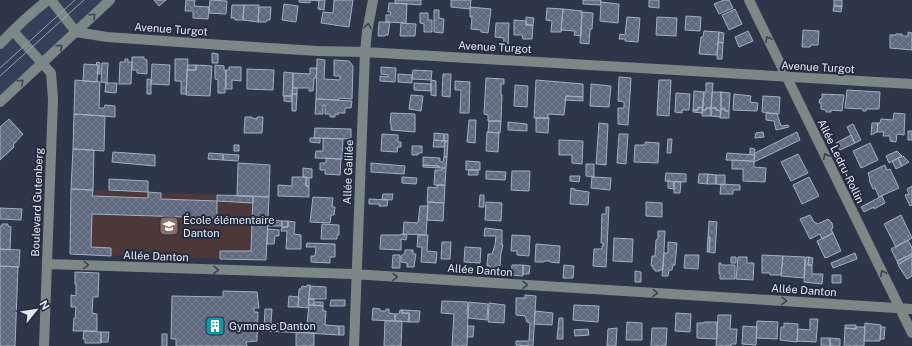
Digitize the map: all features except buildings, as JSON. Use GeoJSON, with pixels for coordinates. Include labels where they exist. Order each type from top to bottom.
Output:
{"type":"FeatureCollection","features":[{"type":"Feature","properties":{"kind":"street"},"geometry":{"type":"LineString","coordinates":[[0,44],[36,3],[50,0],[76,32]]}},
{"type":"Feature","properties":{"kind":"street"},"geometry":{"type":"LineString","coordinates":[[0,102],[110,0]]}},
{"type":"Feature","properties":{"kind":"street","name":"Allée Galilée"},"geometry":{"type":"LineString","coordinates":[[354,346],[365,52],[373,0]]}},
{"type":"Feature","properties":{"kind":"street","name":"Allée Ledru-Rollin"},"geometry":{"type":"LineString","coordinates":[[749,0],[912,333]]}},
{"type":"Feature","properties":{"kind":"street"},"geometry":{"type":"LineString","coordinates":[[0,30],[13,30]]}},
{"type":"Feature","properties":{"kind":"street"},"geometry":{"type":"LineString","coordinates":[[13,30],[29,50],[43,63]]}},
{"type":"Feature","properties":{"kind":"street","name":"Avenue Turgot"},"geometry":{"type":"LineString","coordinates":[[76,32],[107,37],[215,45],[365,52],[912,84]]}},
{"type":"Feature","properties":{"kind":"street","name":"Boulevard Gutenberg"},"geometry":{"type":"LineString","coordinates":[[43,63],[51,73],[53,100],[44,346]]}},
{"type":"Feature","properties":{"kind":"street","name":"Allée Danton"},"geometry":{"type":"LineString","coordinates":[[47,264],[356,274],[912,309]]}},
{"type":"Feature","properties":{"kind":"shaded area"},"geometry":{"type":"Polygon","coordinates":[[[49,0],[109,0],[0,98],[0,45],[49,0]]]}},
{"type":"Feature","properties":{"kind":"shaded area","name":"École élémentaire Danton"},"geometry":{"type":"Polygon","coordinates":[[[71,189],[269,197],[266,260],[70,254],[71,189]]]}},
{"type":"Feature","properties":{"kind":"tram line"},"geometry":{"type":"LineString","coordinates":[[0,68],[75,0]]}},
{"type":"Feature","properties":{"kind":"tram line"},"geometry":{"type":"LineString","coordinates":[[0,76],[84,0]]}},
{"type":"Feature","properties":{"kind":"place","name":"École élémentaire Danton"},"geometry":{"type":"Point","coordinates":[169,226]}},
{"type":"Feature","properties":{"kind":"place","name":"Gymnase Danton"},"geometry":{"type":"Point","coordinates":[215,326]}}]}
